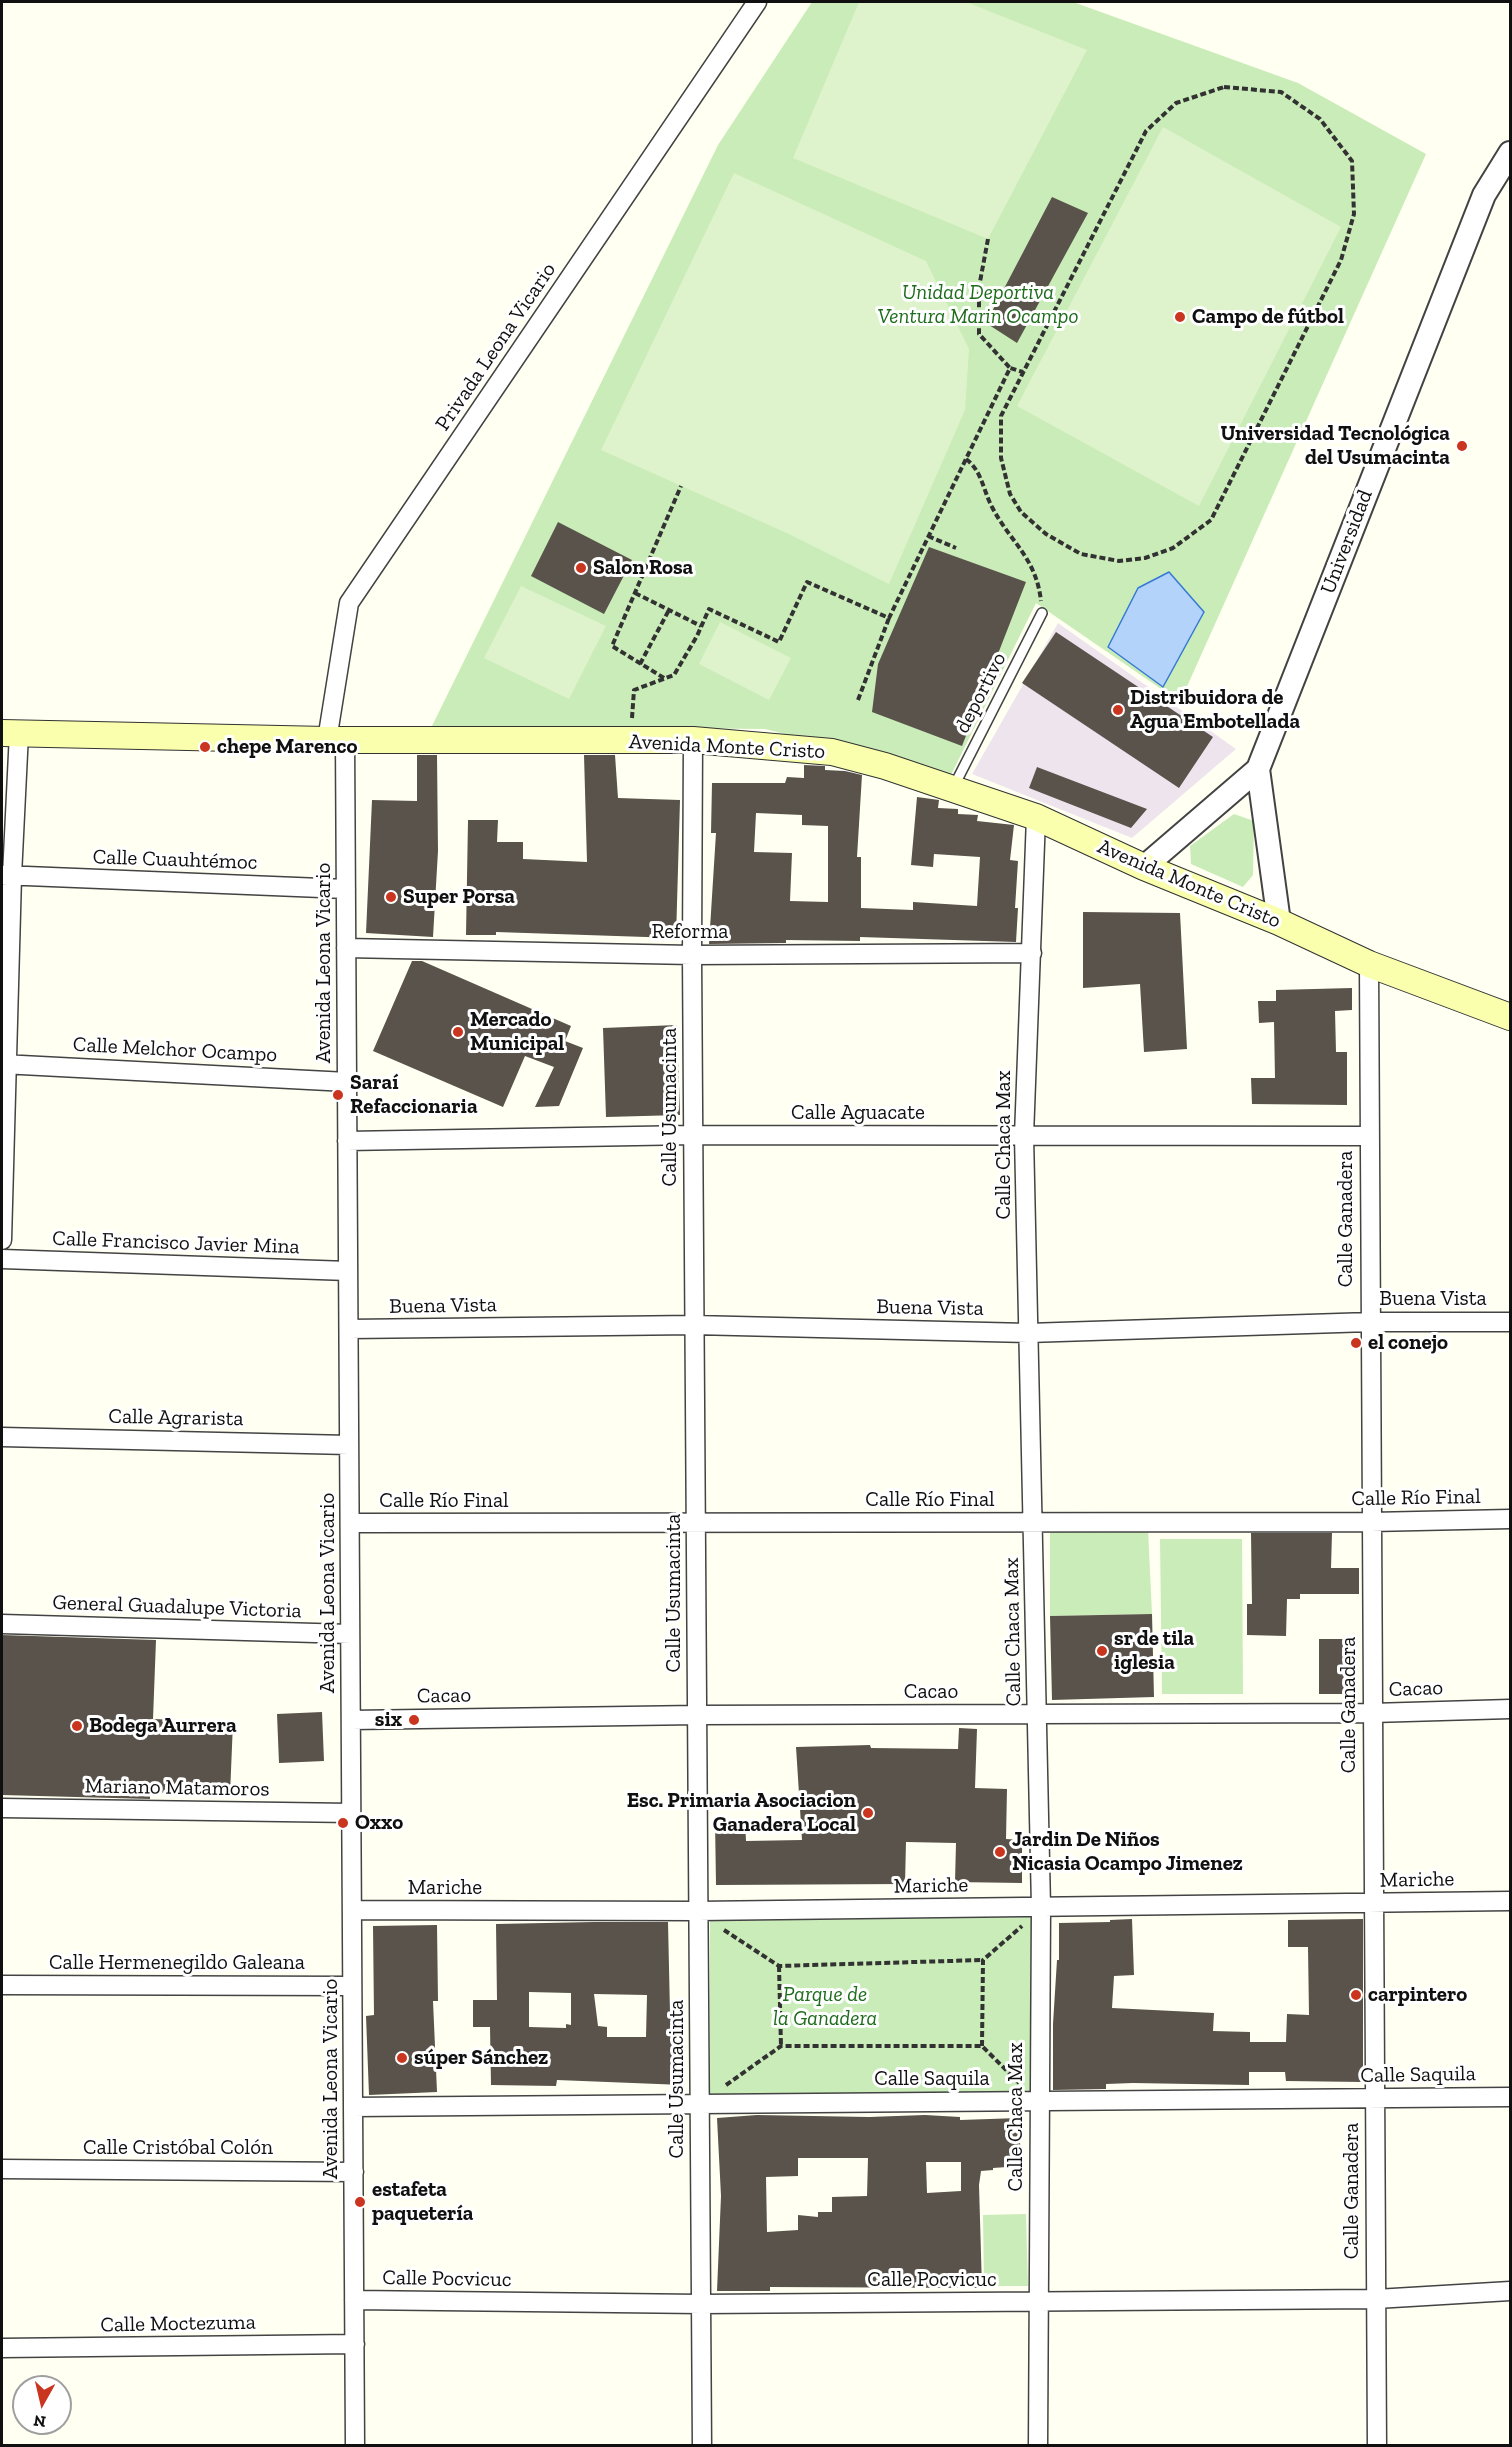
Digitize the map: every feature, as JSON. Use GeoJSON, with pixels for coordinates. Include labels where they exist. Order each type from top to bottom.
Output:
{"type":"FeatureCollection","features":[{"type":"Feature","properties":{"kind":"main road","name":"Avenida Monte Cristo"},"geometry":{"type":"LineString","coordinates":[[10,733],[336,740],[693,740],[832,752],[885,766],[1036,817],[1144,867],[1279,922],[1369,964],[1510,1017]]}},
{"type":"Feature","properties":{"kind":"street","name":"Privada Leona Vicario"},"geometry":{"type":"LineString","coordinates":[[336,740],[349,603],[757,2]]}},
{"type":"Feature","properties":{"kind":"street","name":"Universidad"},"geometry":{"type":"LineString","coordinates":[[1258,769],[1484,195],[1510,153]]}},
{"type":"Feature","properties":{"kind":"street"},"geometry":{"type":"LineString","coordinates":[[2,1240],[10,733]]}},
{"type":"Feature","properties":{"kind":"street","name":"Avenida Leona Vicario"},"geometry":{"type":"LineString","coordinates":[[336,740],[346,889],[355,2445]]}},
{"type":"Feature","properties":{"kind":"street","name":"Calle Usumacinta"},"geometry":{"type":"LineString","coordinates":[[693,740],[692,955],[702,2445]]}},
{"type":"Feature","properties":{"kind":"street"},"geometry":{"type":"LineString","coordinates":[[1144,867],[1258,769]]}},
{"type":"Feature","properties":{"kind":"street"},"geometry":{"type":"LineString","coordinates":[[1258,769],[1279,922]]}},
{"type":"Feature","properties":{"kind":"street","name":"Calle Chaca Max"},"geometry":{"type":"LineString","coordinates":[[1036,817],[1024,1136],[1041,1907],[1038,2101],[1038,2445]]}},
{"type":"Feature","properties":{"kind":"street","name":"Calle Cuauhtémoc"},"geometry":{"type":"LineString","coordinates":[[7,875],[346,889]]}},
{"type":"Feature","properties":{"kind":"street","name":"Reforma"},"geometry":{"type":"LineString","coordinates":[[346,948],[692,955],[1032,953]]}},
{"type":"Feature","properties":{"kind":"street","name":"Calle Ganadera"},"geometry":{"type":"LineString","coordinates":[[1369,964],[1368,1136],[1377,2445]]}},
{"type":"Feature","properties":{"kind":"street","name":"Calle Melchor Ocampo"},"geometry":{"type":"LineString","coordinates":[[4,1064],[347,1082]]}},
{"type":"Feature","properties":{"kind":"street","name":"Calle Aguacate"},"geometry":{"type":"LineString","coordinates":[[347,1141],[693,1135],[1368,1136]]}},
{"type":"Feature","properties":{"kind":"street","name":"Calle Francisco Javier Mina"},"geometry":{"type":"LineString","coordinates":[[2,1259],[348,1271]]}},
{"type":"Feature","properties":{"kind":"street","name":"Buena Vista"},"geometry":{"type":"LineString","coordinates":[[349,1329],[694,1324],[1028,1333],[1370,1322],[1510,1322]]}},
{"type":"Feature","properties":{"kind":"street","name":"Calle Agrarista"},"geometry":{"type":"LineString","coordinates":[[2,1437],[349,1445]]}},
{"type":"Feature","properties":{"kind":"street","name":"Calle Río Final"},"geometry":{"type":"LineString","coordinates":[[350,1523],[1371,1522],[1510,1519]]}},
{"type":"Feature","properties":{"kind":"street","name":"General Guadalupe Victoria"},"geometry":{"type":"LineString","coordinates":[[2,1624],[350,1634]]}},
{"type":"Feature","properties":{"kind":"street","name":"Cacao"},"geometry":{"type":"LineString","coordinates":[[351,1720],[697,1715],[1372,1713],[1510,1709]]}},
{"type":"Feature","properties":{"kind":"street","name":"Mariano Matamoros"},"geometry":{"type":"LineString","coordinates":[[2,1808],[351,1812]]}},
{"type":"Feature","properties":{"kind":"street","name":"Mariche"},"geometry":{"type":"LineString","coordinates":[[352,1910],[698,1911],[1510,1901]]}},
{"type":"Feature","properties":{"kind":"street","name":"Calle Hermenegildo Galeana"},"geometry":{"type":"LineString","coordinates":[[2,1985],[352,1986]]}},
{"type":"Feature","properties":{"kind":"street","name":"Calle Saquila"},"geometry":{"type":"LineString","coordinates":[[353,2107],[1510,2097]]}},
{"type":"Feature","properties":{"kind":"street","name":"Calle Cristóbal Colón"},"geometry":{"type":"LineString","coordinates":[[2,2169],[354,2172]]}},
{"type":"Feature","properties":{"kind":"street","name":"Calle Pocvicuc"},"geometry":{"type":"LineString","coordinates":[[354,2300],[701,2304],[1376,2299],[1510,2291]]}},
{"type":"Feature","properties":{"kind":"street","name":"Calle Moctezuma"},"geometry":{"type":"LineString","coordinates":[[2,2348],[355,2344]]}},
{"type":"Feature","properties":{"kind":"lane","name":"deportivo"},"geometry":{"type":"LineString","coordinates":[[952,790],[1042,613]]}},
{"type":"Feature","properties":{"kind":"path"},"geometry":{"type":"LineString","coordinates":[[1224,87],[1281,92],[1320,120],[1352,161],[1354,214],[1341,260],[1211,520],[1173,548],[1145,558],[1119,561],[1081,554],[1046,534],[1021,512],[1010,494],[1001,458],[1001,416],[1023,372],[1146,130],[1176,102],[1224,87]]}},
{"type":"Feature","properties":{"kind":"path"},"geometry":{"type":"LineString","coordinates":[[988,239],[979,287],[979,334],[1010,368],[1023,372]]}},
{"type":"Feature","properties":{"kind":"path"},"geometry":{"type":"LineString","coordinates":[[858,700],[889,618],[1010,368]]}},
{"type":"Feature","properties":{"kind":"path"},"geometry":{"type":"LineString","coordinates":[[966,458],[976,467],[992,508],[1027,556],[1039,587],[1042,613]]}},
{"type":"Feature","properties":{"kind":"path"},"geometry":{"type":"LineString","coordinates":[[664,679],[612,645],[681,486]]}},
{"type":"Feature","properties":{"kind":"path"},"geometry":{"type":"LineString","coordinates":[[928,536],[956,548]]}},
{"type":"Feature","properties":{"kind":"path"},"geometry":{"type":"LineString","coordinates":[[631,740],[634,690],[674,675],[709,609],[779,642],[807,582],[889,618]]}},
{"type":"Feature","properties":{"kind":"path"},"geometry":{"type":"LineString","coordinates":[[635,593],[701,626]]}},
{"type":"Feature","properties":{"kind":"path"},"geometry":{"type":"LineString","coordinates":[[640,664],[669,610]]}},
{"type":"Feature","properties":{"kind":"path"},"geometry":{"type":"LineString","coordinates":[[698,1911],[779,1966],[983,1960],[1041,1907]]}},
{"type":"Feature","properties":{"kind":"path"},"geometry":{"type":"LineString","coordinates":[[982,2046],[983,1960]]}},
{"type":"Feature","properties":{"kind":"path"},"geometry":{"type":"LineString","coordinates":[[779,1966],[781,2046]]}},
{"type":"Feature","properties":{"kind":"path"},"geometry":{"type":"LineString","coordinates":[[699,2103],[781,2046],[982,2046],[1038,2101]]}},
{"type":"Feature","properties":{"kind":"shaded area"},"geometry":{"type":"Polygon","coordinates":[[[1058,623],[1236,749],[1132,838],[972,774],[1058,623]]]}},
{"type":"Feature","properties":{"kind":"green space","name":"Unidad Deportiva Ventura Marin Ocampo"},"geometry":{"type":"Polygon","coordinates":[[[812,2],[1073,2],[1298,83],[1426,154],[1180,702],[1036,603],[950,777],[765,729],[432,726],[718,145],[812,2]]]}},
{"type":"Feature","properties":{"kind":"green space"},"geometry":{"type":"Polygon","coordinates":[[[859,2],[966,2],[1087,50],[988,239],[793,158],[859,2]]]}},
{"type":"Feature","properties":{"kind":"green space","name":"Campo de fútbol"},"geometry":{"type":"Polygon","coordinates":[[[1163,127],[1341,227],[1199,506],[1017,406],[1163,127]]]}},
{"type":"Feature","properties":{"kind":"green space"},"geometry":{"type":"Polygon","coordinates":[[[734,173],[926,261],[969,349],[965,410],[889,584],[791,535],[601,450],[734,173]]]}},
{"type":"Feature","properties":{"kind":"green space"},"geometry":{"type":"Polygon","coordinates":[[[521,586],[606,626],[569,699],[484,658],[521,586]]]}},
{"type":"Feature","properties":{"kind":"green space"},"geometry":{"type":"Polygon","coordinates":[[[720,622],[791,658],[769,700],[699,664],[720,622]]]}},
{"type":"Feature","properties":{"kind":"green space"},"geometry":{"type":"Polygon","coordinates":[[[1234,814],[1254,821],[1253,875],[1243,887],[1191,864],[1190,846],[1234,814]]]}},
{"type":"Feature","properties":{"kind":"green space"},"geometry":{"type":"Polygon","coordinates":[[[1148,1529],[1152,1614],[1050,1616],[1050,1532],[1148,1529]]]}},
{"type":"Feature","properties":{"kind":"green space"},"geometry":{"type":"Polygon","coordinates":[[[1160,1539],[1242,1539],[1243,1694],[1162,1694],[1160,1539]]]}},
{"type":"Feature","properties":{"kind":"green space","name":"Parque de la Ganadera"},"geometry":{"type":"Polygon","coordinates":[[[1031,1917],[1030,2093],[710,2096],[710,1921],[1031,1917]]]}},
{"type":"Feature","properties":{"kind":"green space"},"geometry":{"type":"Polygon","coordinates":[[[1026,2214],[1028,2286],[984,2286],[983,2215],[1026,2214]]]}},
{"type":"Feature","properties":{"kind":"water"},"geometry":{"type":"Polygon","coordinates":[[[1169,572],[1204,612],[1163,687],[1108,647],[1138,588],[1169,572]]]}},
{"type":"Feature","properties":{"kind":"building"},"geometry":{"type":"Polygon","coordinates":[[[1052,197],[1088,213],[1017,343],[986,323],[1052,197]]]}},
{"type":"Feature","properties":{"kind":"building","name":"Salon Rosa"},"geometry":{"type":"Polygon","coordinates":[[[558,522],[632,560],[604,614],[531,576],[558,522]]]}},
{"type":"Feature","properties":{"kind":"building"},"geometry":{"type":"Polygon","coordinates":[[[929,547],[1026,582],[962,746],[872,712],[878,664],[929,547]]]}},
{"type":"Feature","properties":{"kind":"building","name":"Distribuidora de Agua Embotellada"},"geometry":{"type":"Polygon","coordinates":[[[1056,632],[1213,737],[1179,788],[1022,683],[1056,632]]]}},
{"type":"Feature","properties":{"kind":"building"},"geometry":{"type":"Polygon","coordinates":[[[417,755],[437,755],[438,851],[433,937],[366,933],[372,800],[417,801],[417,755]]]}},
{"type":"Feature","properties":{"kind":"building"},"geometry":{"type":"Polygon","coordinates":[[[584,755],[615,755],[618,798],[680,800],[676,938],[496,932],[496,935],[466,935],[468,820],[498,820],[497,842],[523,842],[523,859],[587,862],[584,755]]]}},
{"type":"Feature","properties":{"kind":"building"},"geometry":{"type":"Polygon","coordinates":[[[804,765],[825,766],[825,770],[862,775],[857,857],[861,857],[861,908],[913,910],[913,902],[977,906],[980,857],[934,854],[933,867],[911,865],[917,797],[939,800],[938,808],[958,809],[958,814],[978,815],[977,821],[1014,825],[1010,860],[1018,861],[1015,908],[1018,908],[1016,942],[860,937],[860,941],[786,940],[786,943],[709,944],[716,833],[711,833],[712,783],[785,783],[787,777],[804,778],[804,765]],[[756,813],[754,852],[792,853],[790,901],[828,902],[828,826],[802,825],[802,815],[756,813]]]}},
{"type":"Feature","properties":{"kind":"building"},"geometry":{"type":"Polygon","coordinates":[[[1037,767],[1147,809],[1131,828],[1029,788],[1037,767]]]}},
{"type":"Feature","properties":{"kind":"building"},"geometry":{"type":"Polygon","coordinates":[[[1083,912],[1180,913],[1187,1049],[1144,1052],[1140,984],[1083,988],[1083,912]]]}},
{"type":"Feature","properties":{"kind":"building","name":"Mercado Municipal"},"geometry":{"type":"Polygon","coordinates":[[[412,961],[422,961],[571,1026],[565,1041],[583,1048],[559,1106],[535,1107],[554,1067],[525,1056],[503,1107],[373,1051],[412,961]]]}},
{"type":"Feature","properties":{"kind":"building"},"geometry":{"type":"Polygon","coordinates":[[[1352,988],[1352,1010],[1335,1011],[1336,1052],[1347,1052],[1347,1105],[1252,1104],[1251,1078],[1275,1078],[1274,1022],[1259,1023],[1258,1001],[1276,1001],[1276,990],[1352,988]]]}},
{"type":"Feature","properties":{"kind":"building"},"geometry":{"type":"Polygon","coordinates":[[[677,1025],[680,1115],[606,1117],[603,1028],[677,1025]]]}},
{"type":"Feature","properties":{"kind":"building"},"geometry":{"type":"Polygon","coordinates":[[[1251,1533],[1332,1533],[1331,1568],[1359,1568],[1359,1594],[1300,1594],[1300,1599],[1287,1599],[1286,1636],[1247,1635],[1247,1604],[1252,1604],[1251,1533]]]}},
{"type":"Feature","properties":{"kind":"building"},"geometry":{"type":"Polygon","coordinates":[[[1152,1614],[1154,1697],[1052,1700],[1050,1616],[1152,1614]]]}},
{"type":"Feature","properties":{"kind":"building","name":"Bodega Aurrera"},"geometry":{"type":"Polygon","coordinates":[[[2,1635],[156,1640],[153,1719],[233,1722],[230,1795],[150,1792],[150,1799],[2,1795],[2,1635]]]}},
{"type":"Feature","properties":{"kind":"building"},"geometry":{"type":"Polygon","coordinates":[[[1319,1639],[1357,1639],[1356,1694],[1319,1694],[1319,1639]]]}},
{"type":"Feature","properties":{"kind":"building"},"geometry":{"type":"Polygon","coordinates":[[[322,1712],[324,1761],[279,1763],[277,1714],[322,1712]]]}},
{"type":"Feature","properties":{"kind":"building"},"geometry":{"type":"Polygon","coordinates":[[[959,1728],[977,1729],[975,1788],[1007,1789],[1006,1839],[1022,1840],[1022,1883],[955,1882],[956,1843],[906,1842],[905,1884],[716,1885],[715,1820],[745,1820],[746,1841],[802,1840],[796,1747],[870,1745],[871,1748],[958,1749],[959,1728]]]}},
{"type":"Feature","properties":{"kind":"building"},"geometry":{"type":"Polygon","coordinates":[[[1132,1919],[1134,1975],[1114,1976],[1112,2008],[1214,2013],[1213,2031],[1250,2032],[1250,2042],[1286,2042],[1287,2014],[1309,2015],[1308,1947],[1288,1947],[1288,1920],[1363,1919],[1363,2082],[1286,2081],[1285,2072],[1249,2072],[1249,2085],[1133,2083],[1106,2084],[1106,2089],[1053,2090],[1053,2024],[1057,1960],[1059,1960],[1059,1923],[1132,1919]]]}},
{"type":"Feature","properties":{"kind":"building"},"geometry":{"type":"Polygon","coordinates":[[[668,1922],[670,2013],[684,2014],[683,2085],[557,2080],[556,2086],[491,2085],[490,2027],[473,2027],[473,2000],[497,2000],[496,1924],[668,1922]],[[529,1992],[529,2027],[566,2028],[566,2024],[571,2025],[571,1993],[529,1992]],[[594,1994],[598,2026],[607,2027],[607,2037],[646,2037],[647,1995],[594,1994]]]}},
{"type":"Feature","properties":{"kind":"building"},"geometry":{"type":"Polygon","coordinates":[[[437,1925],[438,2001],[433,2001],[437,2092],[369,2095],[366,2016],[374,2015],[373,1926],[437,1925]]]}},
{"type":"Feature","properties":{"kind":"building"},"geometry":{"type":"Polygon","coordinates":[[[757,2115],[869,2117],[925,2115],[960,2117],[960,2120],[1019,2118],[1021,2166],[981,2171],[979,2185],[982,2288],[770,2287],[770,2291],[717,2291],[721,2196],[717,2118],[757,2115]],[[798,2158],[798,2176],[766,2177],[767,2232],[798,2230],[798,2215],[818,2217],[818,2212],[832,2212],[832,2197],[867,2196],[868,2158],[798,2158]],[[926,2162],[927,2193],[961,2191],[961,2162],[926,2162]]]}},
{"type":"Feature","properties":{"kind":"place","name":"Campo de fútbol"},"geometry":{"type":"Point","coordinates":[1180,317]}},
{"type":"Feature","properties":{"kind":"place","name":"Universidad Tecnológica del Usumacinta"},"geometry":{"type":"Point","coordinates":[1462,446]}},
{"type":"Feature","properties":{"kind":"place","name":"Salon Rosa"},"geometry":{"type":"Point","coordinates":[581,568]}},
{"type":"Feature","properties":{"kind":"place","name":"Distribuidora de Agua Embotellada"},"geometry":{"type":"Point","coordinates":[1118,710]}},
{"type":"Feature","properties":{"kind":"place","name":"chepe Marenco"},"geometry":{"type":"Point","coordinates":[205,747]}},
{"type":"Feature","properties":{"kind":"place","name":"Super Porsa"},"geometry":{"type":"Point","coordinates":[391,897]}},
{"type":"Feature","properties":{"kind":"place","name":"Mercado Municipal"},"geometry":{"type":"Point","coordinates":[458,1032]}},
{"type":"Feature","properties":{"kind":"place","name":"Saraí Refaccionaria"},"geometry":{"type":"Point","coordinates":[338,1095]}},
{"type":"Feature","properties":{"kind":"place","name":"el conejo"},"geometry":{"type":"Point","coordinates":[1356,1343]}},
{"type":"Feature","properties":{"kind":"place","name":"sr de tila iglesia"},"geometry":{"type":"Point","coordinates":[1102,1651]}},
{"type":"Feature","properties":{"kind":"place","name":"six"},"geometry":{"type":"Point","coordinates":[414,1720]}},
{"type":"Feature","properties":{"kind":"place","name":"Bodega Aurrera"},"geometry":{"type":"Point","coordinates":[77,1726]}},
{"type":"Feature","properties":{"kind":"place","name":"Esc. Primaria Asociacion Ganadera Local"},"geometry":{"type":"Point","coordinates":[868,1813]}},
{"type":"Feature","properties":{"kind":"place","name":"Oxxo"},"geometry":{"type":"Point","coordinates":[343,1823]}},
{"type":"Feature","properties":{"kind":"place","name":"Jardin De Niños Nicasia Ocampo Jimenez"},"geometry":{"type":"Point","coordinates":[1000,1852]}},
{"type":"Feature","properties":{"kind":"place","name":"carpintero"},"geometry":{"type":"Point","coordinates":[1356,1995]}},
{"type":"Feature","properties":{"kind":"place","name":"súper Sánchez"},"geometry":{"type":"Point","coordinates":[402,2058]}},
{"type":"Feature","properties":{"kind":"place","name":"estafeta paquetería"},"geometry":{"type":"Point","coordinates":[360,2202]}}]}
